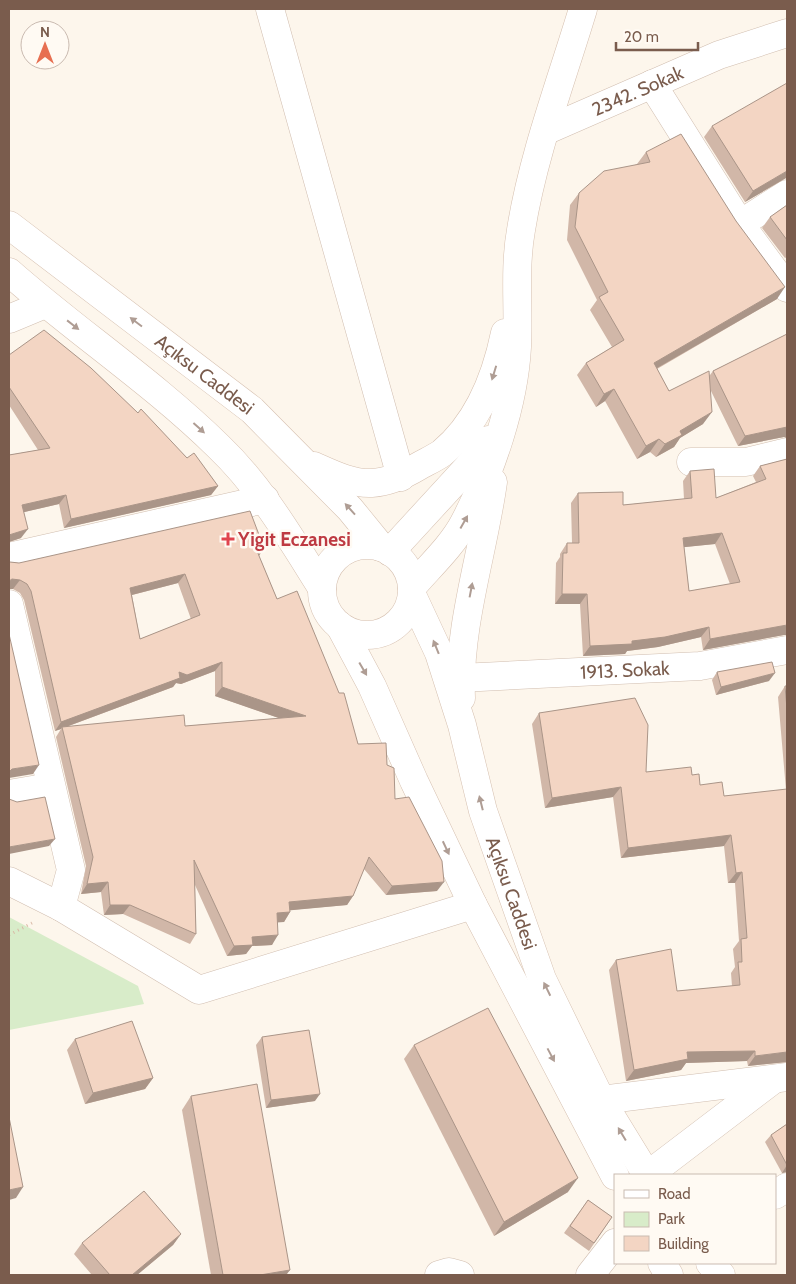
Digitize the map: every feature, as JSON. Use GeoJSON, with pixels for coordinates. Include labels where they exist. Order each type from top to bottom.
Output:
{"type":"FeatureCollection","features":[{"type":"Feature","properties":{"kind":"street"},"geometry":{"type":"LineString","coordinates":[[270,9],[400,477]]}},
{"type":"Feature","properties":{"kind":"street"},"geometry":{"type":"LineString","coordinates":[[462,725],[460,678],[466,620],[489,512],[498,444],[514,384],[517,347],[520,231],[531,181],[583,9]]}},
{"type":"Feature","properties":{"kind":"street","name":"2342. Sokak"},"geometry":{"type":"LineString","coordinates":[[545,132],[719,55],[787,33]]}},
{"type":"Feature","properties":{"kind":"street"},"geometry":{"type":"LineString","coordinates":[[652,84],[740,224],[787,287]]}},
{"type":"Feature","properties":{"kind":"street"},"geometry":{"type":"LineString","coordinates":[[740,224],[787,194]]}},
{"type":"Feature","properties":{"kind":"street","name":"Açıksu Caddesi"},"geometry":{"type":"LineString","coordinates":[[9,225],[252,410],[350,509],[386,549]]}},
{"type":"Feature","properties":{"kind":"street"},"geometry":{"type":"LineString","coordinates":[[304,462],[345,480],[372,483],[400,477],[442,453],[461,432],[480,406],[491,384],[500,354],[518,257]]}},
{"type":"Feature","properties":{"kind":"street"},"geometry":{"type":"LineString","coordinates":[[9,272],[45,304],[159,391],[221,448],[264,499],[322,588]]}},
{"type":"Feature","properties":{"kind":"street"},"geometry":{"type":"LineString","coordinates":[[9,319],[45,304]]}},
{"type":"Feature","properties":{"kind":"street"},"geometry":{"type":"LineString","coordinates":[[386,549],[469,466],[492,435],[514,384]]}},
{"type":"Feature","properties":{"kind":"street"},"geometry":{"type":"LineString","coordinates":[[412,591],[405,566],[386,549],[366,545],[350,548],[338,555],[328,566],[322,588],[325,608],[333,620],[340,626],[358,634],[372,635],[386,631],[399,622],[408,610],[412,591],[464,524],[498,444]]}},
{"type":"Feature","properties":{"kind":"street"},"geometry":{"type":"LineString","coordinates":[[691,462],[746,462],[787,452]]}},
{"type":"Feature","properties":{"kind":"street"},"geometry":{"type":"LineString","coordinates":[[9,556],[264,499]]}},
{"type":"Feature","properties":{"kind":"street","name":"Açıksu Caddesi"},"geometry":{"type":"LineString","coordinates":[[412,591],[439,653],[462,725],[483,811],[542,979],[601,1100],[647,1174]]}},
{"type":"Feature","properties":{"kind":"street"},"geometry":{"type":"LineString","coordinates":[[9,604],[50,787],[72,870],[61,907]]}},
{"type":"Feature","properties":{"kind":"street","name":"Açıksu Caddesi"},"geometry":{"type":"LineString","coordinates":[[340,626],[372,686],[414,781],[473,905],[614,1174]]}},
{"type":"Feature","properties":{"kind":"street","name":"1913. Sokak"},"geometry":{"type":"LineString","coordinates":[[460,678],[700,666],[787,650]]}},
{"type":"Feature","properties":{"kind":"street"},"geometry":{"type":"LineString","coordinates":[[9,794],[50,787]]}},
{"type":"Feature","properties":{"kind":"street"},"geometry":{"type":"LineString","coordinates":[[9,881],[61,907],[199,990],[473,905]]}},
{"type":"Feature","properties":{"kind":"street"},"geometry":{"type":"LineString","coordinates":[[601,1100],[781,1078]]}},
{"type":"Feature","properties":{"kind":"street"},"geometry":{"type":"LineString","coordinates":[[649,1174],[781,1078]]}},
{"type":"Feature","properties":{"kind":"street"},"geometry":{"type":"LineString","coordinates":[[776,1194],[787,1187]]}},
{"type":"Feature","properties":{"kind":"street"},"geometry":{"type":"LineString","coordinates":[[590,1275],[614,1244]]}},
{"type":"Feature","properties":{"kind":"street"},"geometry":{"type":"LineString","coordinates":[[663,1264],[669,1275]]}},
{"type":"Feature","properties":{"kind":"street"},"geometry":{"type":"LineString","coordinates":[[711,1264],[721,1275]]}},
{"type":"Feature","properties":{"kind":"street"},"geometry":{"type":"LineString","coordinates":[[439,1275],[449,1272],[460,1275]]}},
{"type":"Feature","properties":{"kind":"green space"},"geometry":{"type":"Polygon","coordinates":[[[9,917],[138,986],[144,1004],[9,1030],[9,917]]]}},
{"type":"Feature","properties":{"kind":"building"},"geometry":{"type":"Polygon","coordinates":[[[787,83],[787,171],[753,191],[712,126],[787,83]]]}},
{"type":"Feature","properties":{"kind":"building"},"geometry":{"type":"Polygon","coordinates":[[[681,134],[736,221],[785,287],[654,363],[669,391],[709,371],[712,412],[680,431],[682,435],[665,444],[659,439],[646,446],[614,389],[604,394],[586,363],[624,340],[599,297],[608,292],[575,227],[579,193],[604,171],[650,162],[646,152],[681,134]]]}},
{"type":"Feature","properties":{"kind":"building"},"geometry":{"type":"Polygon","coordinates":[[[787,205],[787,240],[770,217],[787,205]]]}},
{"type":"Feature","properties":{"kind":"building"},"geometry":{"type":"Polygon","coordinates":[[[44,330],[91,368],[138,413],[141,409],[187,458],[194,453],[218,486],[71,519],[66,495],[22,505],[28,529],[9,535],[9,455],[50,448],[9,387],[9,355],[44,330]]]}},
{"type":"Feature","properties":{"kind":"building"},"geometry":{"type":"Polygon","coordinates":[[[787,334],[787,427],[745,436],[713,371],[787,334]]]}},
{"type":"Feature","properties":{"kind":"building"},"geometry":{"type":"Polygon","coordinates":[[[787,459],[787,625],[710,639],[709,627],[665,637],[632,641],[632,644],[590,646],[587,594],[562,594],[563,553],[567,553],[567,543],[579,543],[578,493],[623,492],[623,505],[692,498],[690,471],[714,469],[716,498],[766,479],[760,466],[787,459]],[[722,533],[683,538],[689,591],[740,582],[722,533]]]}},
{"type":"Feature","properties":{"kind":"building"},"geometry":{"type":"Polygon","coordinates":[[[250,511],[264,548],[257,551],[277,599],[297,591],[339,693],[344,693],[358,744],[386,743],[387,765],[394,768],[395,799],[409,797],[442,861],[444,882],[392,886],[369,857],[353,896],[289,902],[290,912],[277,913],[278,935],[252,937],[253,945],[234,946],[194,860],[196,934],[130,905],[110,905],[108,882],[87,884],[93,857],[62,727],[184,715],[185,726],[306,716],[222,687],[222,662],[187,675],[179,672],[180,678],[61,722],[31,591],[27,584],[20,580],[12,579],[9,581],[9,561],[19,563],[250,511]],[[185,574],[130,588],[140,639],[200,615],[185,574]]]}},
{"type":"Feature","properties":{"kind":"building"},"geometry":{"type":"Polygon","coordinates":[[[9,634],[39,765],[12,769],[9,772],[9,634]]]}},
{"type":"Feature","properties":{"kind":"building"},"geometry":{"type":"Polygon","coordinates":[[[772,662],[775,673],[721,687],[717,672],[772,662]]]}},
{"type":"Feature","properties":{"kind":"building"},"geometry":{"type":"Polygon","coordinates":[[[785,686],[787,686],[787,709],[785,686]]]}},
{"type":"Feature","properties":{"kind":"building"},"geometry":{"type":"Polygon","coordinates":[[[635,698],[648,725],[646,772],[691,767],[692,775],[699,774],[700,785],[722,782],[724,796],[787,789],[787,1052],[755,1056],[755,1051],[687,1052],[688,1059],[634,1070],[616,960],[671,949],[677,991],[740,985],[738,962],[742,962],[741,939],[747,938],[742,872],[736,873],[731,835],[628,848],[621,787],[552,798],[539,713],[635,698]]]}},
{"type":"Feature","properties":{"kind":"building"},"geometry":{"type":"Polygon","coordinates":[[[45,797],[55,839],[9,847],[9,799],[17,802],[45,797]]]}},
{"type":"Feature","properties":{"kind":"building"},"geometry":{"type":"Polygon","coordinates":[[[488,1008],[578,1178],[504,1222],[414,1045],[488,1008]]]}},
{"type":"Feature","properties":{"kind":"building"},"geometry":{"type":"Polygon","coordinates":[[[132,1021],[153,1078],[93,1093],[75,1039],[132,1021]]]}},
{"type":"Feature","properties":{"kind":"building"},"geometry":{"type":"Polygon","coordinates":[[[309,1030],[320,1094],[271,1100],[262,1037],[309,1030]]]}},
{"type":"Feature","properties":{"kind":"building"},"geometry":{"type":"Polygon","coordinates":[[[257,1084],[290,1270],[260,1275],[223,1275],[191,1096],[257,1084]]]}},
{"type":"Feature","properties":{"kind":"building"},"geometry":{"type":"Polygon","coordinates":[[[9,1117],[23,1187],[9,1190],[9,1117]]]}},
{"type":"Feature","properties":{"kind":"building"},"geometry":{"type":"Polygon","coordinates":[[[787,1124],[787,1165],[771,1135],[787,1124]]]}},
{"type":"Feature","properties":{"kind":"building"},"geometry":{"type":"Polygon","coordinates":[[[144,1191],[181,1234],[132,1275],[110,1275],[82,1243],[144,1191]]]}},
{"type":"Feature","properties":{"kind":"building"},"geometry":{"type":"Polygon","coordinates":[[[588,1200],[612,1217],[594,1243],[570,1226],[588,1200]]]}},
{"type":"Feature","properties":{"kind":"place","name":"Yigit Eczanesi"},"geometry":{"type":"Point","coordinates":[228,539]}}]}
